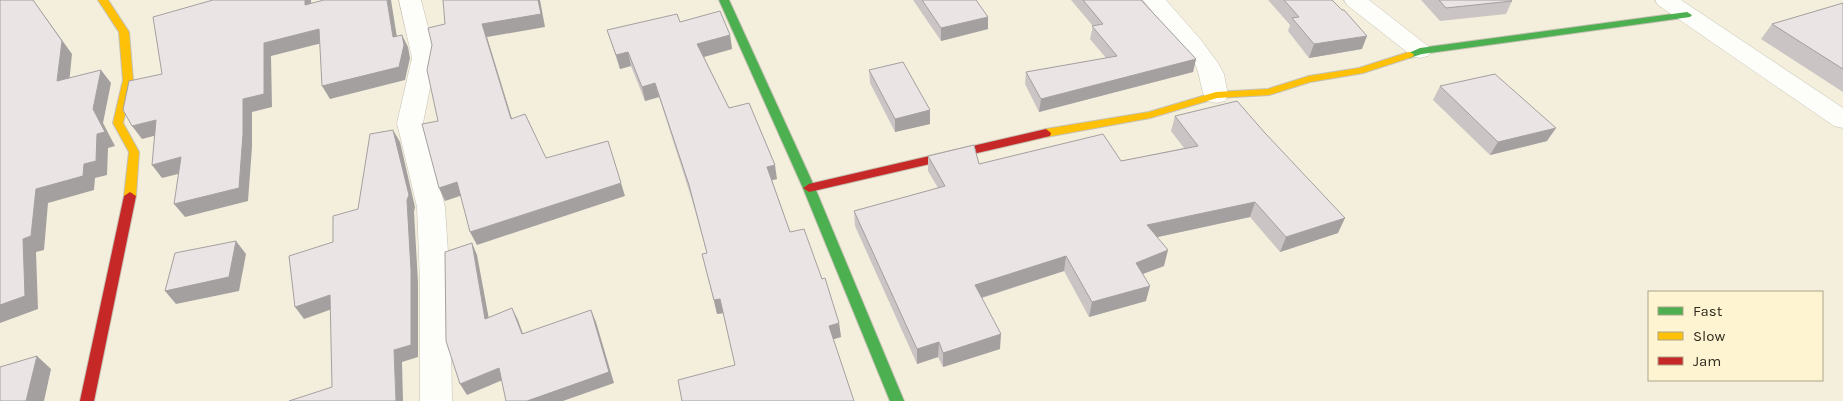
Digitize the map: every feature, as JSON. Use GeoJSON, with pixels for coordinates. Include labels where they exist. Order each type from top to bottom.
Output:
{"type":"FeatureCollection","features":[{"type":"Feature","properties":{"kind":"street"},"geometry":{"type":"LineString","coordinates":[[87,401],[131,193],[134,152],[118,123],[128,80],[124,32],[103,0]]}},
{"type":"Feature","properties":{"kind":"street"},"geometry":{"type":"LineString","coordinates":[[410,0],[424,58],[410,123],[431,207],[435,282],[436,401]]}},
{"type":"Feature","properties":{"kind":"street"},"geometry":{"type":"LineString","coordinates":[[724,0],[809,188],[896,401]]}},
{"type":"Feature","properties":{"kind":"street"},"geometry":{"type":"LineString","coordinates":[[1154,0],[1211,71],[1216,95]]}},
{"type":"Feature","properties":{"kind":"street"},"geometry":{"type":"LineString","coordinates":[[1355,0],[1420,51]]}},
{"type":"Feature","properties":{"kind":"street"},"geometry":{"type":"LineString","coordinates":[[1666,0],[1843,120]]}},
{"type":"Feature","properties":{"kind":"street"},"geometry":{"type":"LineString","coordinates":[[809,188],[1014,139],[1150,115],[1216,95],[1269,92],[1309,79],[1360,71],[1420,51],[1687,15]]}},
{"type":"Feature","properties":{"kind":"building"},"geometry":{"type":"Polygon","coordinates":[[[0,0],[33,0],[62,41],[57,81],[101,70],[93,109],[105,132],[97,134],[96,161],[84,164],[83,176],[36,189],[31,236],[23,239],[25,296],[0,305],[0,0]]]}},
{"type":"Feature","properties":{"kind":"building"},"geometry":{"type":"Polygon","coordinates":[[[213,0],[305,0],[305,5],[324,0],[387,0],[393,37],[402,35],[404,45],[399,67],[322,86],[319,29],[264,43],[264,94],[243,99],[243,134],[239,188],[174,204],[181,157],[152,165],[156,120],[132,126],[123,110],[129,81],[162,74],[153,17],[213,0]]]}},
{"type":"Feature","properties":{"kind":"building"},"geometry":{"type":"Polygon","coordinates":[[[443,0],[538,0],[541,14],[482,24],[511,119],[525,114],[546,158],[608,141],[621,183],[470,232],[457,182],[439,188],[422,124],[438,121],[427,70],[432,45],[428,28],[445,24],[443,0]]]}},
{"type":"Feature","properties":{"kind":"building"},"geometry":{"type":"Polygon","coordinates":[[[922,0],[976,0],[988,17],[941,28],[922,0]]]}},
{"type":"Feature","properties":{"kind":"building"},"geometry":{"type":"Polygon","coordinates":[[[1083,0],[1141,0],[1196,59],[1041,99],[1026,72],[1117,56],[1092,26],[1103,24],[1083,0]]]}},
{"type":"Feature","properties":{"kind":"building"},"geometry":{"type":"Polygon","coordinates":[[[1284,0],[1332,0],[1344,10],[1367,36],[1314,44],[1292,18],[1299,17],[1284,0]]]}},
{"type":"Feature","properties":{"kind":"building"},"geometry":{"type":"Polygon","coordinates":[[[1439,0],[1511,0],[1512,1],[1446,8],[1439,0]]]}},
{"type":"Feature","properties":{"kind":"building"},"geometry":{"type":"Polygon","coordinates":[[[1843,3],[1843,69],[1772,24],[1843,3]]]}},
{"type":"Feature","properties":{"kind":"building"},"geometry":{"type":"Polygon","coordinates":[[[720,11],[730,35],[697,44],[729,108],[749,103],[775,165],[767,167],[790,232],[804,229],[822,279],[825,278],[839,323],[829,326],[854,401],[682,401],[678,380],[735,365],[720,299],[714,300],[702,254],[707,253],[689,185],[655,83],[642,87],[628,52],[616,55],[607,30],[677,14],[680,22],[720,11]]]}},
{"type":"Feature","properties":{"kind":"building"},"geometry":{"type":"Polygon","coordinates":[[[903,62],[930,110],[895,119],[869,70],[903,62]]]}},
{"type":"Feature","properties":{"kind":"building"},"geometry":{"type":"Polygon","coordinates":[[[1495,74],[1556,128],[1498,142],[1440,86],[1495,74]]]}},
{"type":"Feature","properties":{"kind":"building"},"geometry":{"type":"Polygon","coordinates":[[[1237,101],[1345,218],[1286,237],[1255,202],[1147,225],[1168,250],[1136,263],[1150,286],[1092,302],[1066,256],[975,285],[1001,334],[943,353],[939,342],[917,349],[854,211],[945,186],[928,156],[974,145],[979,164],[1103,134],[1121,161],[1198,146],[1175,116],[1237,101]]]}},
{"type":"Feature","properties":{"kind":"building"},"geometry":{"type":"Polygon","coordinates":[[[393,130],[409,195],[407,200],[411,270],[411,345],[394,350],[396,401],[289,401],[332,387],[330,295],[295,307],[289,256],[333,242],[333,216],[358,209],[370,134],[393,130]]]}},
{"type":"Feature","properties":{"kind":"building"},"geometry":{"type":"Polygon","coordinates":[[[236,241],[229,277],[165,291],[175,253],[236,241]]]}},
{"type":"Feature","properties":{"kind":"building"},"geometry":{"type":"Polygon","coordinates":[[[472,243],[485,319],[512,308],[522,334],[591,310],[609,372],[527,401],[506,401],[499,368],[460,384],[446,341],[445,252],[472,243]]]}},
{"type":"Feature","properties":{"kind":"building"},"geometry":{"type":"Polygon","coordinates":[[[37,356],[26,401],[0,401],[0,367],[37,356]]]}},
{"type":"Feature","properties":{"kind":"traffic: fast"},"geometry":{"type":"LineString","coordinates":[[724,0],[809,188],[897,401]]}},
{"type":"Feature","properties":{"kind":"traffic: fast"},"geometry":{"type":"LineString","coordinates":[[1409,55],[1420,51],[1687,15]]}},
{"type":"Feature","properties":{"kind":"traffic: slow"},"geometry":{"type":"LineString","coordinates":[[103,0],[124,32],[128,80],[118,123],[134,152],[130,196]]}},
{"type":"Feature","properties":{"kind":"traffic: slow"},"geometry":{"type":"LineString","coordinates":[[1046,133],[1150,115],[1216,95],[1269,92],[1309,79],[1360,71],[1409,55]]}},
{"type":"Feature","properties":{"kind":"traffic: jam"},"geometry":{"type":"LineString","coordinates":[[809,188],[1046,133]]}},
{"type":"Feature","properties":{"kind":"traffic: jam"},"geometry":{"type":"LineString","coordinates":[[87,401],[130,196]]}}]}
